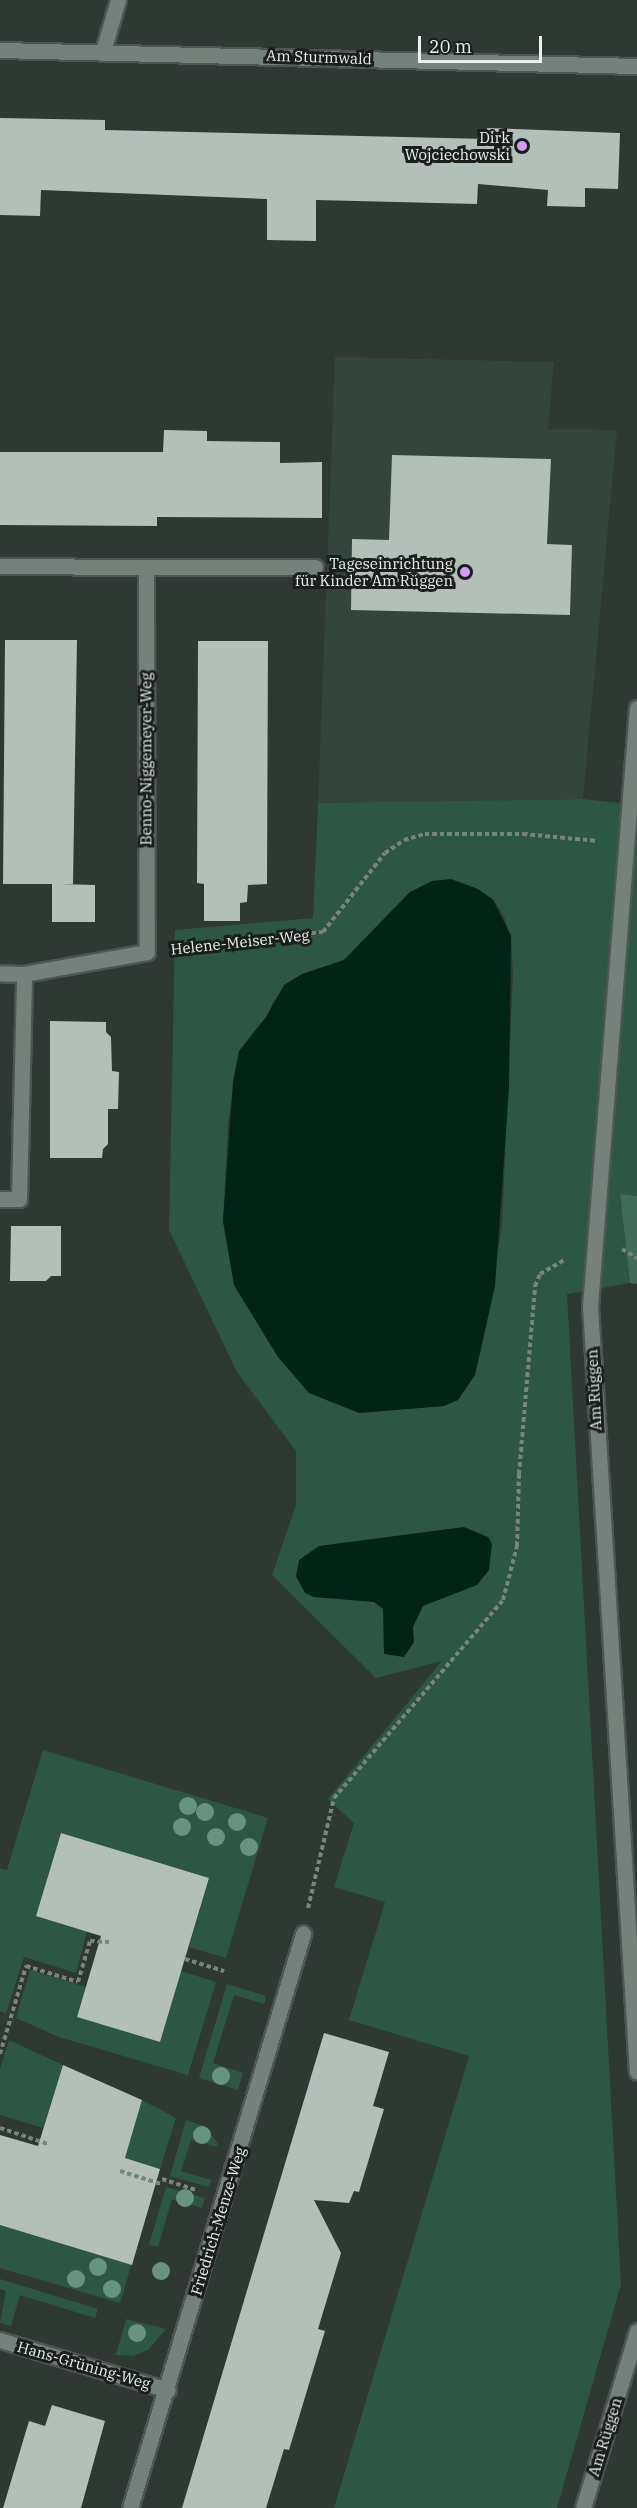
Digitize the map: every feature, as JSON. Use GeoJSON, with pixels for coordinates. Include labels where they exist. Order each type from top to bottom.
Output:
{"type":"FeatureCollection","features":[{"type":"Feature","properties":{"kind":"street"},"geometry":{"type":"LineString","coordinates":[[103,51],[118,0]]}},
{"type":"Feature","properties":{"kind":"street","name":"Am Sturmwald"},"geometry":{"type":"LineString","coordinates":[[0,50],[637,66]]}},
{"type":"Feature","properties":{"kind":"street"},"geometry":{"type":"LineString","coordinates":[[0,566],[315,567]]}},
{"type":"Feature","properties":{"kind":"street","name":"Benno-Niggemeyer-Weg"},"geometry":{"type":"LineString","coordinates":[[146,567],[147,952]]}},
{"type":"Feature","properties":{"kind":"street","name":"Am Rüggen"},"geometry":{"type":"LineString","coordinates":[[637,708],[629,844],[591,1329],[637,2072]]}},
{"type":"Feature","properties":{"kind":"street"},"geometry":{"type":"LineString","coordinates":[[0,973],[24,974],[147,952]]}},
{"type":"Feature","properties":{"kind":"street"},"geometry":{"type":"LineString","coordinates":[[0,1199],[19,1199],[24,974]]}},
{"type":"Feature","properties":{"kind":"street","name":"Friedrich-Menze-Weg"},"geometry":{"type":"LineString","coordinates":[[130,2508],[168,2390],[303,1934]]}},
{"type":"Feature","properties":{"kind":"street","name":"Am Rüggen"},"geometry":{"type":"LineString","coordinates":[[583,2508],[637,2331]]}},
{"type":"Feature","properties":{"kind":"street","name":"Hans-Grüning-Weg"},"geometry":{"type":"LineString","coordinates":[[0,2340],[168,2390]]}},
{"type":"Feature","properties":{"kind":"path","name":"Helene-Meiser-Weg"},"geometry":{"type":"LineString","coordinates":[[147,952],[323,932],[385,853],[404,840],[424,834],[523,834],[629,844]]}},
{"type":"Feature","properties":{"kind":"path"},"geometry":{"type":"LineString","coordinates":[[303,1934],[334,1798],[503,1600],[517,1546],[519,1463],[536,1286],[540,1274],[549,1267],[597,1245]]}},
{"type":"Feature","properties":{"kind":"path"},"geometry":{"type":"LineString","coordinates":[[0,2054],[26,1966],[78,1982],[90,1941],[109,1942]]}},
{"type":"Feature","properties":{"kind":"path"},"geometry":{"type":"LineString","coordinates":[[185,1959],[224,1971]]}},
{"type":"Feature","properties":{"kind":"path"},"geometry":{"type":"LineString","coordinates":[[0,2127],[48,2144]]}},
{"type":"Feature","properties":{"kind":"path"},"geometry":{"type":"LineString","coordinates":[[120,2171],[185,2186]]}},
{"type":"Feature","properties":{"kind":"shaded area","name":"Tageseinrichtung für Kinder Am Rüggen"},"geometry":{"type":"Polygon","coordinates":[[[335,357],[554,362],[548,429],[617,430],[583,799],[318,803],[335,357]]]}},
{"type":"Feature","properties":{"kind":"shaded area"},"geometry":{"type":"Polygon","coordinates":[[[583,799],[637,805],[637,1196],[620,1195],[630,1283],[567,1294],[621,2284],[557,2508],[334,2508],[469,2056],[349,2020],[385,1902],[334,1887],[354,1823],[328,1799],[442,1661],[376,1678],[272,1575],[296,1505],[296,1451],[237,1372],[169,1230],[175,930],[313,918],[318,803],[583,799]],[[478,889],[410,892],[344,960],[302,974],[274,1000],[267,1017],[239,1052],[228,1124],[223,1221],[234,1285],[278,1357],[359,1413],[444,1406],[480,1355],[502,1226],[513,974],[511,936],[494,900],[478,889]]]}},
{"type":"Feature","properties":{"kind":"shaded area"},"geometry":{"type":"Polygon","coordinates":[[[451,879],[478,889],[493,900],[511,936],[509,1088],[495,1286],[475,1375],[458,1400],[444,1406],[359,1413],[309,1393],[278,1357],[234,1285],[223,1221],[233,1082],[239,1051],[266,1017],[284,985],[302,974],[344,960],[410,892],[432,881],[451,879]]]}},
{"type":"Feature","properties":{"kind":"shaded area"},"geometry":{"type":"Polygon","coordinates":[[[620,1194],[637,1196],[637,1284],[630,1283],[620,1194]]]}},
{"type":"Feature","properties":{"kind":"shaded area"},"geometry":{"type":"Polygon","coordinates":[[[464,1527],[488,1537],[492,1544],[489,1570],[477,1585],[423,1606],[413,1627],[414,1642],[404,1657],[384,1654],[383,1609],[374,1602],[314,1597],[305,1593],[296,1576],[299,1560],[319,1546],[464,1527]]]}},
{"type":"Feature","properties":{"kind":"shaded area"},"geometry":{"type":"Polygon","coordinates":[[[43,1750],[268,1818],[226,1958],[189,1947],[209,1878],[61,1833],[36,1916],[87,1931],[76,1973],[24,1957],[6,2014],[0,2011],[0,1868],[7,1870],[43,1750]]]}},
{"type":"Feature","properties":{"kind":"shaded area"},"geometry":{"type":"Polygon","coordinates":[[[30,1970],[86,1987],[77,2017],[160,2042],[181,1971],[216,1982],[188,2075],[59,2037],[16,2018],[30,1970]]]}},
{"type":"Feature","properties":{"kind":"shaded area"},"geometry":{"type":"Polygon","coordinates":[[[227,1984],[266,1996],[264,2004],[234,1995],[213,2063],[243,2073],[238,2090],[199,2078],[227,1984]]]}},
{"type":"Feature","properties":{"kind":"shaded area"},"geometry":{"type":"Polygon","coordinates":[[[9,2040],[63,2065],[43,2128],[0,2115],[0,2069],[9,2040]]]}},
{"type":"Feature","properties":{"kind":"shaded area"},"geometry":{"type":"Polygon","coordinates":[[[142,2100],[176,2118],[160,2169],[125,2158],[142,2100]]]}},
{"type":"Feature","properties":{"kind":"shaded area"},"geometry":{"type":"Polygon","coordinates":[[[186,2120],[204,2126],[217,2142],[218,2147],[191,2140],[181,2171],[211,2180],[209,2187],[170,2176],[186,2120]]]}},
{"type":"Feature","properties":{"kind":"shaded area"},"geometry":{"type":"Polygon","coordinates":[[[166,2187],[205,2198],[202,2208],[172,2199],[158,2247],[149,2245],[166,2187]]]}},
{"type":"Feature","properties":{"kind":"shaded area"},"geometry":{"type":"Polygon","coordinates":[[[152,2195],[120,2303],[0,2268],[0,2225],[96,2254],[152,2195]]]}},
{"type":"Feature","properties":{"kind":"shaded area"},"geometry":{"type":"Polygon","coordinates":[[[0,2279],[98,2309],[95,2318],[20,2295],[11,2326],[0,2323],[6,2291],[0,2289],[0,2279]]]}},
{"type":"Feature","properties":{"kind":"shaded area"},"geometry":{"type":"Polygon","coordinates":[[[126,2319],[166,2329],[148,2350],[133,2356],[116,2355],[126,2319]]]}},
{"type":"Feature","properties":{"kind":"building"},"geometry":{"type":"Polygon","coordinates":[[[0,118],[105,120],[105,130],[487,139],[487,128],[620,133],[618,189],[585,188],[585,207],[547,206],[548,190],[478,184],[477,204],[316,200],[316,241],[267,240],[267,199],[41,190],[40,216],[0,215],[0,118]]]}},
{"type":"Feature","properties":{"kind":"building"},"geometry":{"type":"Polygon","coordinates":[[[164,430],[207,431],[207,441],[280,442],[280,463],[322,462],[322,518],[157,517],[157,526],[0,525],[0,452],[163,452],[164,430]]]}},
{"type":"Feature","properties":{"kind":"building"},"geometry":{"type":"Polygon","coordinates":[[[392,455],[551,459],[547,544],[572,545],[570,615],[351,610],[352,539],[389,540],[392,455]]]}},
{"type":"Feature","properties":{"kind":"building"},"geometry":{"type":"Polygon","coordinates":[[[5,640],[77,640],[73,884],[61,884],[95,885],[95,922],[52,922],[52,884],[3,884],[5,640]]]}},
{"type":"Feature","properties":{"kind":"building"},"geometry":{"type":"Polygon","coordinates":[[[198,641],[268,641],[267,884],[248,885],[247,902],[240,903],[240,921],[204,921],[204,884],[197,883],[198,641]]]}},
{"type":"Feature","properties":{"kind":"building"},"geometry":{"type":"Polygon","coordinates":[[[50,1021],[106,1022],[106,1032],[111,1037],[112,1071],[119,1072],[118,1109],[108,1109],[108,1144],[103,1149],[102,1158],[50,1158],[50,1021]]]}},
{"type":"Feature","properties":{"kind":"building"},"geometry":{"type":"Polygon","coordinates":[[[11,1226],[61,1226],[61,1276],[51,1276],[46,1281],[10,1281],[11,1226]]]}},
{"type":"Feature","properties":{"kind":"building"},"geometry":{"type":"Polygon","coordinates":[[[61,1833],[209,1878],[160,2042],[77,2017],[101,1936],[36,1916],[61,1833]]]}},
{"type":"Feature","properties":{"kind":"building"},"geometry":{"type":"Polygon","coordinates":[[[324,2033],[389,2052],[373,2106],[384,2109],[359,2192],[354,2191],[349,2203],[314,2200],[341,2253],[318,2329],[325,2331],[289,2450],[284,2449],[266,2508],[182,2508],[324,2033]]]}},
{"type":"Feature","properties":{"kind":"building"},"geometry":{"type":"Polygon","coordinates":[[[63,2065],[142,2100],[125,2158],[160,2169],[132,2265],[0,2225],[0,2135],[38,2146],[63,2065]]]}},
{"type":"Feature","properties":{"kind":"building"},"geometry":{"type":"Polygon","coordinates":[[[52,2405],[105,2421],[81,2508],[3,2508],[29,2421],[45,2426],[52,2405]]]}},
{"type":"Feature","properties":{"kind":"place","name":"Dirk Wojciechowski"},"geometry":{"type":"Point","coordinates":[522,146]}},
{"type":"Feature","properties":{"kind":"place","name":"Tageseinrichtung für Kinder Am Rüggen"},"geometry":{"type":"Point","coordinates":[465,572]}}]}
